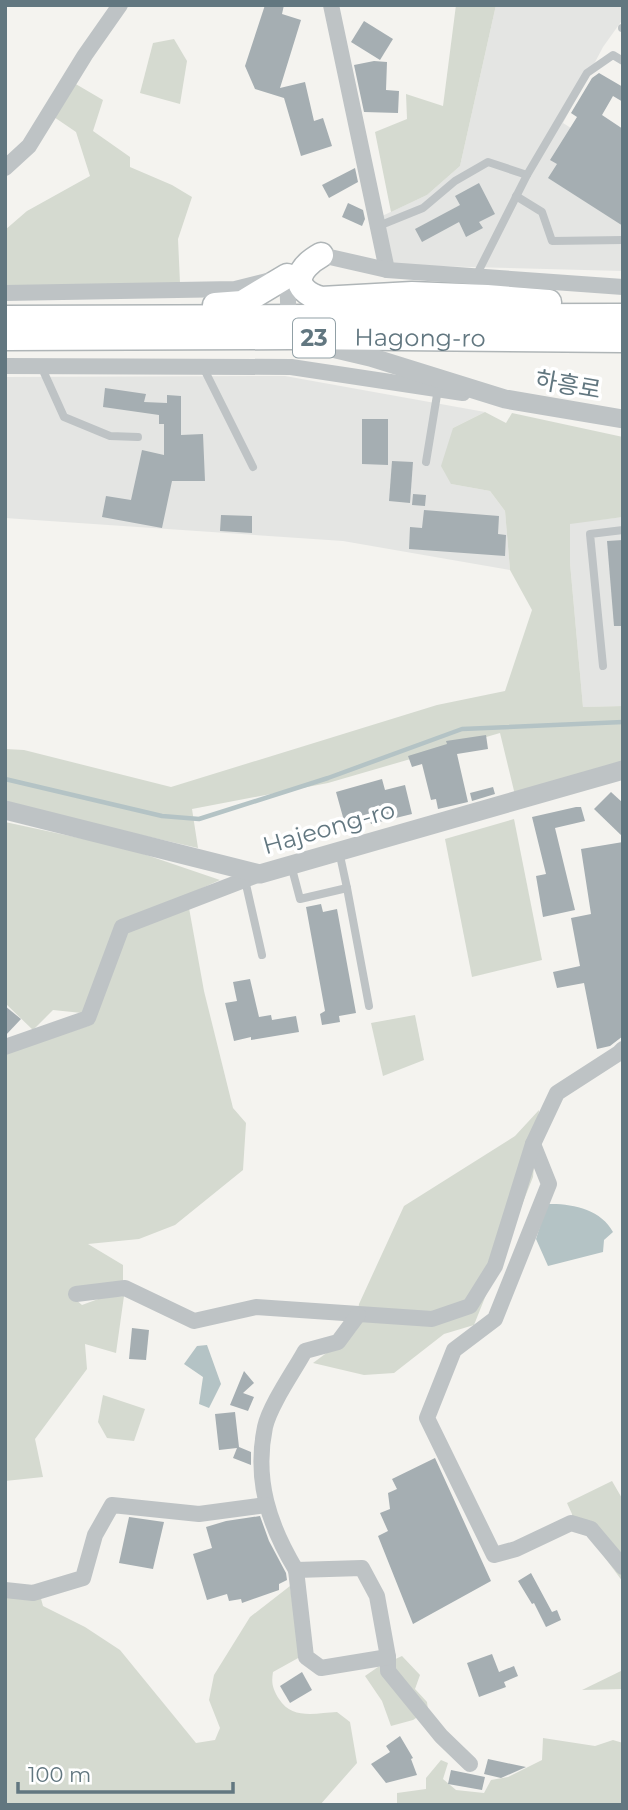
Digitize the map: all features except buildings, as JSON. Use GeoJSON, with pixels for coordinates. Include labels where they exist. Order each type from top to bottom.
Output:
{"type":"FeatureCollection","features":[{"type":"Feature","properties":{"kind":"main road"},"geometry":{"type":"LineString","coordinates":[[321,256],[307,263],[300,273],[300,285],[308,295],[321,299],[437,295],[623,309]]}},
{"type":"Feature","properties":{"kind":"main road"},"geometry":{"type":"LineString","coordinates":[[94,317],[242,303],[287,276]]}},
{"type":"Feature","properties":{"kind":"main road","name":"Hagong-ro"},"geometry":{"type":"LineString","coordinates":[[5,338],[623,316]]}},
{"type":"Feature","properties":{"kind":"main road","name":"Hagong-ro"},"geometry":{"type":"LineString","coordinates":[[5,318],[94,317],[289,327],[334,338],[623,341]]}},
{"type":"Feature","properties":{"kind":"street"},"geometry":{"type":"LineString","coordinates":[[5,168],[29,146],[120,5]]}},
{"type":"Feature","properties":{"kind":"street"},"geometry":{"type":"LineString","coordinates":[[331,5],[387,270]]}},
{"type":"Feature","properties":{"kind":"street"},"geometry":{"type":"LineString","coordinates":[[5,293],[235,289],[287,276],[300,260],[321,256],[387,270],[623,287]]}},
{"type":"Feature","properties":{"kind":"street"},"geometry":{"type":"LineString","coordinates":[[287,276],[289,327]]}},
{"type":"Feature","properties":{"kind":"street","name":"하흥로"},"geometry":{"type":"LineString","coordinates":[[334,338],[335,349],[370,357],[505,399],[623,419]]}},
{"type":"Feature","properties":{"kind":"street"},"geometry":{"type":"LineString","coordinates":[[5,366],[291,367],[505,399]]}},
{"type":"Feature","properties":{"kind":"street","name":"Hajeong-ro"},"geometry":{"type":"LineString","coordinates":[[5,810],[253,877],[623,770]]}},
{"type":"Feature","properties":{"kind":"street"},"geometry":{"type":"LineString","coordinates":[[5,1047],[88,1018],[122,927],[253,877]]}},
{"type":"Feature","properties":{"kind":"street"},"geometry":{"type":"LineString","coordinates":[[76,1294],[125,1287],[194,1321],[256,1307],[432,1319],[470,1306],[495,1266],[533,1144],[557,1093],[623,1049]]}},
{"type":"Feature","properties":{"kind":"street"},"geometry":{"type":"LineString","coordinates":[[533,1144],[549,1184],[495,1319],[454,1350],[427,1418],[494,1555],[516,1549],[571,1522],[591,1529],[623,1567]]}},
{"type":"Feature","properties":{"kind":"street"},"geometry":{"type":"LineString","coordinates":[[358,1315],[338,1342],[305,1351],[265,1425],[261,1466],[266,1505],[278,1540],[296,1570],[306,1657],[321,1668],[388,1657]]}},
{"type":"Feature","properties":{"kind":"street"},"geometry":{"type":"LineString","coordinates":[[5,1590],[33,1593],[83,1578],[94,1535],[112,1505],[199,1514],[266,1505]]}},
{"type":"Feature","properties":{"kind":"street"},"geometry":{"type":"LineString","coordinates":[[296,1570],[362,1568],[377,1596],[388,1671],[441,1736],[470,1764]]}},
{"type":"Feature","properties":{"kind":"lane"},"geometry":{"type":"LineString","coordinates":[[476,275],[527,175],[587,74],[613,55],[623,61]]}},
{"type":"Feature","properties":{"kind":"lane"},"geometry":{"type":"LineString","coordinates":[[376,227],[422,208],[455,181],[488,162],[527,175]]}},
{"type":"Feature","properties":{"kind":"lane"},"geometry":{"type":"LineString","coordinates":[[516,196],[542,212],[552,241],[623,240]]}},
{"type":"Feature","properties":{"kind":"lane"},"geometry":{"type":"LineString","coordinates":[[41,366],[64,417],[110,436],[138,437]]}},
{"type":"Feature","properties":{"kind":"lane"},"geometry":{"type":"LineString","coordinates":[[204,367],[253,467]]}},
{"type":"Feature","properties":{"kind":"lane"},"geometry":{"type":"LineString","coordinates":[[426,462],[438,389]]}},
{"type":"Feature","properties":{"kind":"lane"},"geometry":{"type":"LineString","coordinates":[[603,666],[590,534],[623,530]]}},
{"type":"Feature","properties":{"kind":"lane"},"geometry":{"type":"LineString","coordinates":[[339,851],[369,1006]]}},
{"type":"Feature","properties":{"kind":"lane"},"geometry":{"type":"LineString","coordinates":[[291,865],[300,899],[346,888]]}},
{"type":"Feature","properties":{"kind":"lane"},"geometry":{"type":"LineString","coordinates":[[253,877],[262,956]]}},
{"type":"Feature","properties":{"kind":"shaded area"},"geometry":{"type":"Polygon","coordinates":[[[456,5],[496,5],[460,166],[427,195],[391,212],[375,132],[407,119],[406,94],[443,106],[456,5]]]}},
{"type":"Feature","properties":{"kind":"shaded area"},"geometry":{"type":"Polygon","coordinates":[[[496,5],[623,5],[623,19],[603,47],[563,123],[623,161],[623,271],[391,265],[380,217],[427,195],[460,166],[496,5]]]}},
{"type":"Feature","properties":{"kind":"shaded area"},"geometry":{"type":"Polygon","coordinates":[[[174,39],[187,61],[180,104],[140,93],[153,43],[174,39]]]}},
{"type":"Feature","properties":{"kind":"shaded area"},"geometry":{"type":"Polygon","coordinates":[[[74,83],[103,100],[93,131],[130,157],[130,167],[192,197],[178,239],[180,283],[5,289],[5,230],[27,211],[90,176],[76,132],[54,117],[74,83]]]}},
{"type":"Feature","properties":{"kind":"shaded area"},"geometry":{"type":"Polygon","coordinates":[[[285,376],[485,412],[453,428],[451,484],[490,491],[505,511],[510,570],[343,541],[5,518],[5,377],[285,376]]]}},
{"type":"Feature","properties":{"kind":"shaded area"},"geometry":{"type":"Polygon","coordinates":[[[485,412],[506,423],[512,413],[623,437],[623,517],[570,524],[570,563],[583,707],[623,706],[623,761],[515,795],[500,733],[328,783],[192,809],[198,848],[5,804],[5,749],[24,750],[171,787],[437,705],[505,691],[532,610],[510,570],[505,511],[490,491],[451,484],[441,466],[453,428],[485,412]]]}},
{"type":"Feature","properties":{"kind":"shaded area"},"geometry":{"type":"Polygon","coordinates":[[[623,517],[623,706],[583,707],[570,563],[570,523],[623,517]]]}},
{"type":"Feature","properties":{"kind":"shaded area"},"geometry":{"type":"Polygon","coordinates":[[[514,819],[542,960],[472,977],[445,839],[514,819]]]}},
{"type":"Feature","properties":{"kind":"shaded area"},"geometry":{"type":"Polygon","coordinates":[[[5,822],[126,848],[220,880],[118,926],[82,1013],[53,1010],[33,1030],[5,1003],[5,822]]]}},
{"type":"Feature","properties":{"kind":"shaded area"},"geometry":{"type":"Polygon","coordinates":[[[189,908],[204,991],[233,1108],[246,1123],[243,1170],[175,1225],[139,1239],[88,1244],[123,1265],[123,1282],[69,1294],[82,1305],[101,1298],[124,1296],[116,1353],[85,1344],[87,1369],[35,1439],[43,1477],[5,1481],[5,1053],[91,1025],[126,933],[189,908]]]}},
{"type":"Feature","properties":{"kind":"shaded area"},"geometry":{"type":"Polygon","coordinates":[[[415,1015],[424,1060],[383,1076],[371,1023],[415,1015]]]}},
{"type":"Feature","properties":{"kind":"shaded area"},"geometry":{"type":"Polygon","coordinates":[[[539,1110],[533,1177],[474,1325],[444,1334],[394,1373],[364,1375],[313,1363],[356,1331],[359,1304],[404,1206],[515,1136],[539,1110]]]}},
{"type":"Feature","properties":{"kind":"shaded area"},"geometry":{"type":"Polygon","coordinates":[[[547,1204],[575,1206],[593,1213],[608,1224],[613,1232],[604,1240],[603,1252],[548,1266],[536,1239],[547,1204]]]}},
{"type":"Feature","properties":{"kind":"shaded area"},"geometry":{"type":"Polygon","coordinates":[[[207,1345],[221,1384],[209,1408],[199,1404],[203,1377],[184,1364],[197,1346],[207,1345]]]}},
{"type":"Feature","properties":{"kind":"shaded area"},"geometry":{"type":"Polygon","coordinates":[[[103,1395],[145,1409],[134,1441],[107,1438],[98,1422],[103,1395]]]}},
{"type":"Feature","properties":{"kind":"shaded area"},"geometry":{"type":"Polygon","coordinates":[[[612,1481],[623,1500],[623,1582],[588,1535],[572,1529],[572,1514],[567,1503],[612,1481]]]}},
{"type":"Feature","properties":{"kind":"shaded area"},"geometry":{"type":"Polygon","coordinates":[[[290,1586],[300,1657],[273,1672],[274,1689],[284,1706],[291,1710],[305,1714],[337,1712],[350,1722],[357,1763],[320,1805],[5,1805],[5,1596],[40,1595],[43,1606],[85,1627],[120,1650],[196,1743],[215,1740],[220,1728],[209,1700],[214,1675],[250,1617],[290,1586]]]}},
{"type":"Feature","properties":{"kind":"shaded area"},"geometry":{"type":"Polygon","coordinates":[[[402,1656],[420,1675],[415,1689],[427,1702],[428,1710],[413,1720],[391,1726],[382,1701],[365,1676],[402,1656]]]}},
{"type":"Feature","properties":{"kind":"shaded area"},"geometry":{"type":"Polygon","coordinates":[[[623,1670],[623,1689],[582,1690],[623,1670]]]}},
{"type":"Feature","properties":{"kind":"shaded area"},"geometry":{"type":"Polygon","coordinates":[[[543,1738],[595,1746],[613,1740],[623,1743],[623,1805],[397,1805],[397,1793],[426,1789],[426,1778],[441,1760],[448,1763],[443,1779],[456,1790],[484,1793],[491,1780],[508,1777],[542,1760],[543,1738]]]}},
{"type":"Feature","properties":{"kind":"waterway"},"geometry":{"type":"LineString","coordinates":[[5,779],[162,816],[199,819],[328,778],[462,729],[623,722]]}}]}
